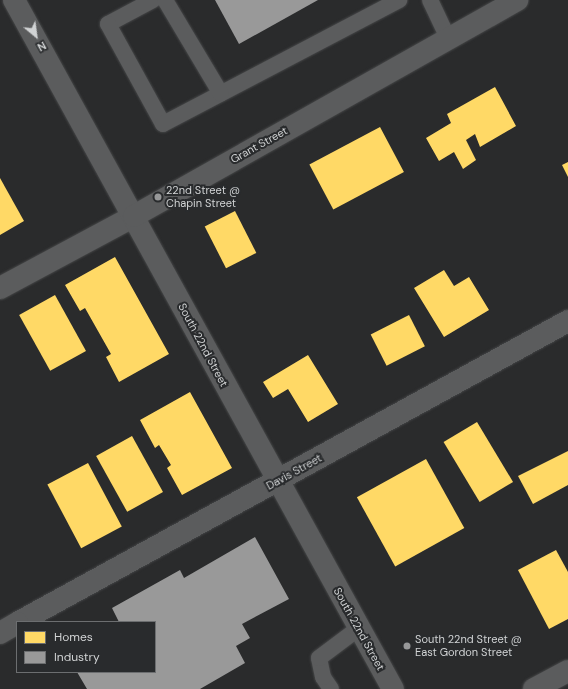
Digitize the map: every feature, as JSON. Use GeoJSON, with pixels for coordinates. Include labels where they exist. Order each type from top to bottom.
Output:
{"type":"FeatureCollection","features":[{"type":"Feature","properties":{"kind":"street","name":"South 22nd Street"},"geometry":{"type":"LineString","coordinates":[[14,0],[134,216],[277,482],[393,689]]}},
{"type":"Feature","properties":{"kind":"street","name":"Grant Street"},"geometry":{"type":"LineString","coordinates":[[0,288],[134,216],[510,2]]}},
{"type":"Feature","properties":{"kind":"street","name":"Davis Street"},"geometry":{"type":"LineString","coordinates":[[22,621],[568,321]]}},
{"type":"Feature","properties":{"kind":"street","name":"Davis Street"},"geometry":{"type":"LineString","coordinates":[[0,632],[16,624]]}},
{"type":"Feature","properties":{"kind":"street"},"geometry":{"type":"LineString","coordinates":[[534,689],[568,670]]}},
{"type":"Feature","properties":{"kind":"lane"},"geometry":{"type":"LineString","coordinates":[[153,0],[108,24],[163,124],[399,0]]}},
{"type":"Feature","properties":{"kind":"lane"},"geometry":{"type":"LineString","coordinates":[[165,0],[221,94]]}},
{"type":"Feature","properties":{"kind":"lane"},"geometry":{"type":"LineString","coordinates":[[430,0],[448,38]]}},
{"type":"Feature","properties":{"kind":"lane"},"geometry":{"type":"LineString","coordinates":[[331,689],[323,677],[319,658],[359,628]]}},
{"type":"Feature","properties":{"kind":"building: Homes"},"geometry":{"type":"Polygon","coordinates":[[[495,87],[516,126],[480,147],[475,134],[466,140],[476,160],[463,169],[454,152],[439,161],[426,138],[451,123],[447,114],[495,87]]]}},
{"type":"Feature","properties":{"kind":"building: Homes"},"geometry":{"type":"Polygon","coordinates":[[[380,127],[404,172],[333,210],[309,165],[380,127]]]}},
{"type":"Feature","properties":{"kind":"building: Homes"},"geometry":{"type":"Polygon","coordinates":[[[568,162],[568,177],[562,165],[568,162]]]}},
{"type":"Feature","properties":{"kind":"building: Homes"},"geometry":{"type":"Polygon","coordinates":[[[0,178],[24,221],[0,235],[0,178]]]}},
{"type":"Feature","properties":{"kind":"building: Homes"},"geometry":{"type":"Polygon","coordinates":[[[235,211],[256,253],[226,268],[205,226],[235,211]]]}},
{"type":"Feature","properties":{"kind":"building: Homes"},"geometry":{"type":"Polygon","coordinates":[[[115,257],[169,354],[119,382],[106,357],[111,354],[85,308],[80,311],[65,285],[115,257]]]}},
{"type":"Feature","properties":{"kind":"building: Homes"},"geometry":{"type":"Polygon","coordinates":[[[444,270],[454,286],[469,277],[489,310],[444,337],[414,288],[444,270]]]}},
{"type":"Feature","properties":{"kind":"building: Homes"},"geometry":{"type":"Polygon","coordinates":[[[55,295],[86,351],[50,371],[19,315],[55,295]]]}},
{"type":"Feature","properties":{"kind":"building: Homes"},"geometry":{"type":"Polygon","coordinates":[[[409,315],[425,346],[387,366],[371,335],[409,315]]]}},
{"type":"Feature","properties":{"kind":"building: Homes"},"geometry":{"type":"Polygon","coordinates":[[[308,355],[338,404],[308,422],[288,389],[273,398],[263,382],[308,355]]]}},
{"type":"Feature","properties":{"kind":"building: Homes"},"geometry":{"type":"Polygon","coordinates":[[[190,392],[232,468],[182,495],[167,468],[171,465],[159,445],[155,448],[140,420],[190,392]]]}},
{"type":"Feature","properties":{"kind":"building: Homes"},"geometry":{"type":"Polygon","coordinates":[[[477,422],[513,482],[480,502],[444,442],[477,422]]]}},
{"type":"Feature","properties":{"kind":"building: Homes"},"geometry":{"type":"Polygon","coordinates":[[[132,436],[163,492],[127,512],[96,456],[132,436]]]}},
{"type":"Feature","properties":{"kind":"building: Homes"},"geometry":{"type":"Polygon","coordinates":[[[568,451],[568,485],[533,504],[518,476],[568,451]]]}},
{"type":"Feature","properties":{"kind":"building: Homes"},"geometry":{"type":"Polygon","coordinates":[[[426,459],[464,528],[395,566],[357,497],[426,459]]]}},
{"type":"Feature","properties":{"kind":"building: Homes"},"geometry":{"type":"Polygon","coordinates":[[[88,463],[122,527],[81,548],[47,485],[88,463]]]}},
{"type":"Feature","properties":{"kind":"building: Homes"},"geometry":{"type":"Polygon","coordinates":[[[556,550],[568,572],[568,619],[549,629],[518,570],[556,550]]]}},
{"type":"Feature","properties":{"kind":"building: Industry"},"geometry":{"type":"Polygon","coordinates":[[[215,0],[318,0],[239,44],[215,0]]]}},
{"type":"Feature","properties":{"kind":"building: Industry"},"geometry":{"type":"Polygon","coordinates":[[[255,537],[289,599],[242,624],[250,638],[236,646],[245,663],[200,689],[87,689],[78,673],[156,673],[156,621],[118,621],[112,608],[180,570],[184,578],[255,537]]]}},
{"type":"Feature","properties":{"kind":"place","name":"22nd Street @ Chapin Street"},"geometry":{"type":"Point","coordinates":[158,197]}},
{"type":"Feature","properties":{"kind":"place","name":"South 22nd Street @ East Gordon Street"},"geometry":{"type":"Point","coordinates":[407,646]}}]}
